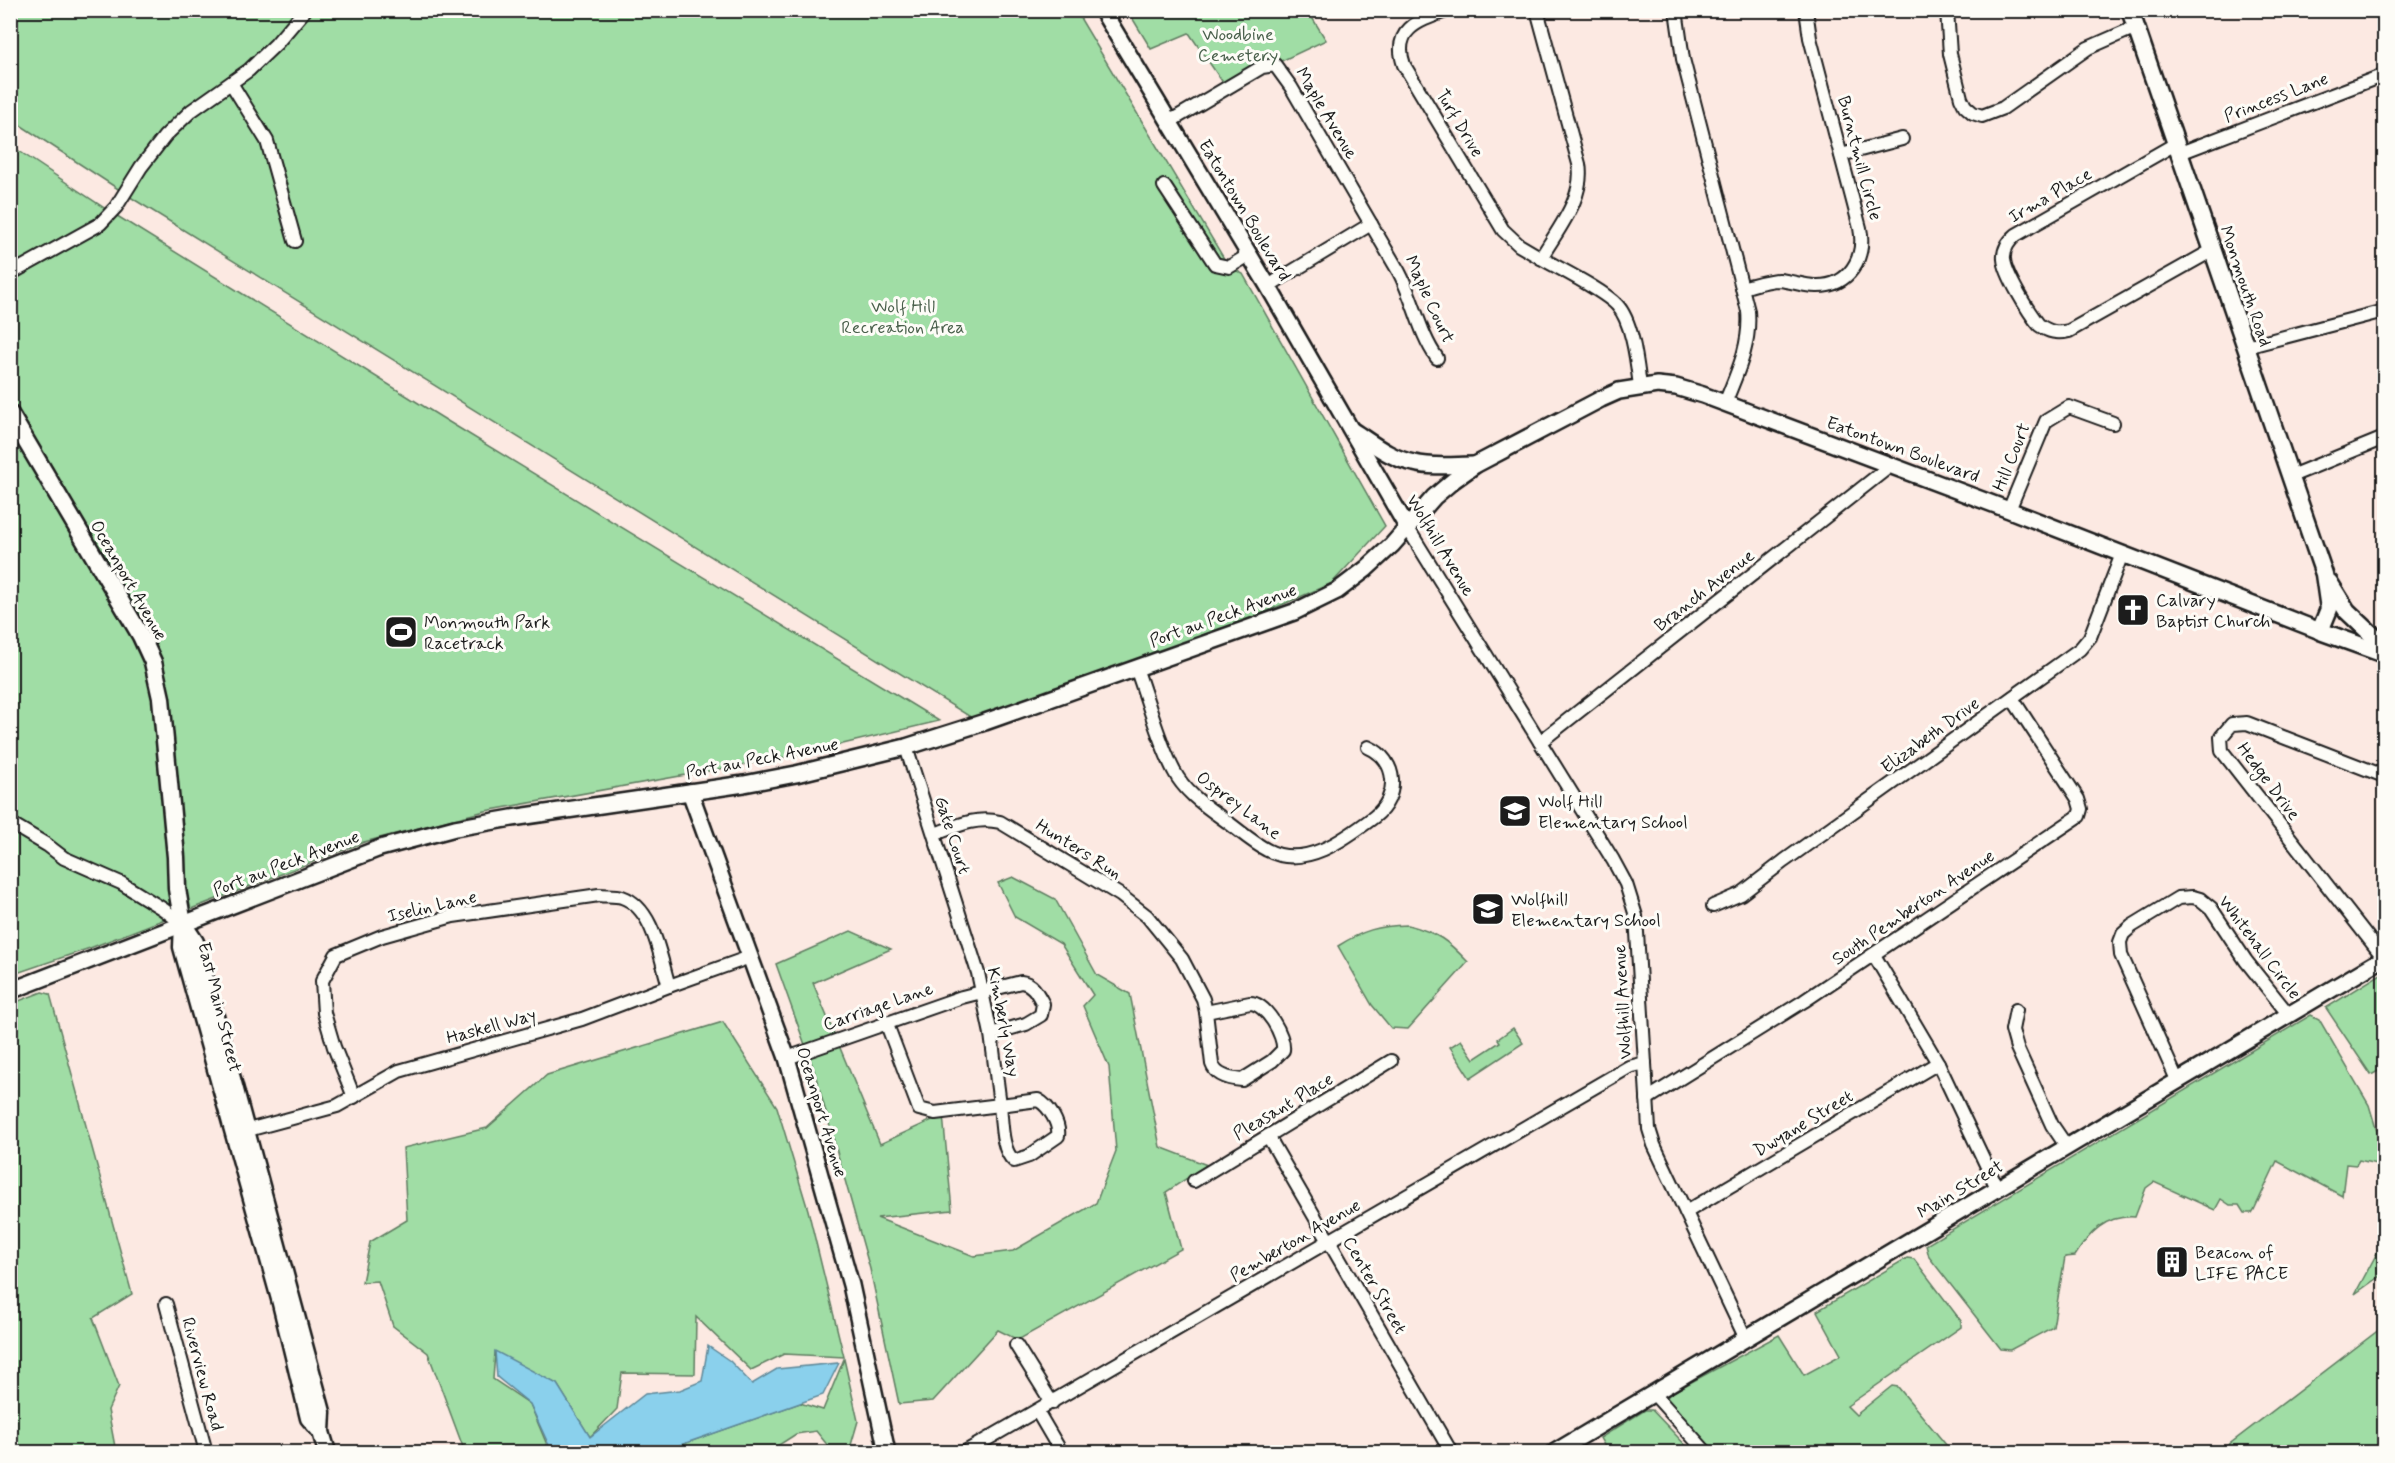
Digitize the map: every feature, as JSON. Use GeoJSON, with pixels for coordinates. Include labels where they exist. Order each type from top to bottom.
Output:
{"type":"FeatureCollection","features":[{"type":"Feature","properties":{"kind":"main road","name":"Monmouth Road"},"geometry":{"type":"LineString","coordinates":[[2130,10],[2324,574],[2329,609],[2320,631]]}},
{"type":"Feature","properties":{"kind":"main road","name":"Oceanport Avenue"},"geometry":{"type":"LineString","coordinates":[[10,414],[141,636],[153,662],[161,698],[177,889],[183,924]]}},
{"type":"Feature","properties":{"kind":"main road","name":"Monmouth Road"},"geometry":{"type":"LineString","coordinates":[[2324,574],[2347,611],[2385,646]]}},
{"type":"Feature","properties":{"kind":"main road"},"geometry":{"type":"LineString","coordinates":[[2338,637],[2347,611]]}},
{"type":"Feature","properties":{"kind":"main road"},"geometry":{"type":"LineString","coordinates":[[2320,631],[2385,654]]}},
{"type":"Feature","properties":{"kind":"main road","name":"East Main Street"},"geometry":{"type":"LineString","coordinates":[[183,924],[195,942],[244,1131],[322,1412],[321,1432],[327,1452]]}},
{"type":"Feature","properties":{"kind":"main road","name":"East Main Street"},"geometry":{"type":"LineString","coordinates":[[183,924],[182,947],[280,1299],[309,1418],[321,1432]]}},
{"type":"Feature","properties":{"kind":"street"},"geometry":{"type":"LineString","coordinates":[[10,274],[100,224],[116,207],[141,167],[165,136],[191,111],[231,83],[276,44],[305,10]]}},
{"type":"Feature","properties":{"kind":"street","name":"Eatontown Boulevard"},"geometry":{"type":"LineString","coordinates":[[1102,10],[1353,431]]}},
{"type":"Feature","properties":{"kind":"street","name":"Turf Drive"},"geometry":{"type":"LineString","coordinates":[[1449,10],[1421,19],[1407,31],[1401,50],[1404,65],[1503,230],[1519,245],[1617,305],[1625,319],[1636,357],[1640,386]]}},
{"type":"Feature","properties":{"kind":"street"},"geometry":{"type":"LineString","coordinates":[[1537,10],[1579,164],[1580,177],[1574,202],[1541,258]]}},
{"type":"Feature","properties":{"kind":"street"},"geometry":{"type":"LineString","coordinates":[[1676,10],[1683,59],[1748,311],[1749,334],[1725,403]]}},
{"type":"Feature","properties":{"kind":"street","name":"Burntmill Circle"},"geometry":{"type":"LineString","coordinates":[[1742,288],[1777,280],[1825,286],[1842,279],[1854,269],[1860,253],[1862,235],[1810,38],[1806,10]]}},
{"type":"Feature","properties":{"kind":"street"},"geometry":{"type":"LineString","coordinates":[[1947,10],[1950,54],[1961,98],[1973,113],[1989,115],[2003,108],[2072,57],[2136,27]]}},
{"type":"Feature","properties":{"kind":"street","name":"Maple Avenue"},"geometry":{"type":"LineString","coordinates":[[1169,122],[1262,67],[1275,65],[1291,87],[1371,224]]}},
{"type":"Feature","properties":{"kind":"street","name":"Princess Lane"},"geometry":{"type":"LineString","coordinates":[[2179,148],[2385,75]]}},
{"type":"Feature","properties":{"kind":"street"},"geometry":{"type":"LineString","coordinates":[[231,83],[267,141],[295,241]]}},
{"type":"Feature","properties":{"kind":"street"},"geometry":{"type":"LineString","coordinates":[[1841,155],[1902,140]]}},
{"type":"Feature","properties":{"kind":"street","name":"Irma Place"},"geometry":{"type":"LineString","coordinates":[[2179,148],[2016,235],[2007,245],[2004,253],[2005,266],[2039,325],[2047,331],[2061,333],[2069,332],[2213,250]]}},
{"type":"Feature","properties":{"kind":"street"},"geometry":{"type":"LineString","coordinates":[[1164,186],[1215,264],[1229,267],[1249,255]]}},
{"type":"Feature","properties":{"kind":"street"},"geometry":{"type":"LineString","coordinates":[[1268,286],[1371,224]]}},
{"type":"Feature","properties":{"kind":"street","name":"Maple Court"},"geometry":{"type":"LineString","coordinates":[[1371,224],[1409,290],[1424,337],[1437,358]]}},
{"type":"Feature","properties":{"kind":"street"},"geometry":{"type":"LineString","coordinates":[[2246,347],[2385,311]]}},
{"type":"Feature","properties":{"kind":"street","name":"Eatontown Boulevard"},"geometry":{"type":"LineString","coordinates":[[1475,465],[1619,391],[1640,386],[1676,387],[1725,403],[2009,510],[2320,631]]}},
{"type":"Feature","properties":{"kind":"street","name":"Hill Court"},"geometry":{"type":"LineString","coordinates":[[2009,510],[2046,421],[2069,407],[2113,423]]}},
{"type":"Feature","properties":{"kind":"street"},"geometry":{"type":"LineString","coordinates":[[1353,431],[1404,461],[1425,465],[1475,465]]}},
{"type":"Feature","properties":{"kind":"street","name":"Wolfhill Avenue"},"geometry":{"type":"LineString","coordinates":[[1353,431],[1407,527],[1626,884],[1633,904],[1639,954],[1647,1119],[1651,1138],[1746,1339]]}},
{"type":"Feature","properties":{"kind":"street"},"geometry":{"type":"LineString","coordinates":[[2291,476],[2385,438]]}},
{"type":"Feature","properties":{"kind":"street","name":"Port au Peck Avenue"},"geometry":{"type":"LineString","coordinates":[[10,991],[340,861],[417,837],[512,818],[796,774],[906,747],[985,722],[1294,612],[1322,599],[1366,570],[1434,497],[1475,465]]}},
{"type":"Feature","properties":{"kind":"street","name":"Branch Avenue"},"geometry":{"type":"LineString","coordinates":[[1540,742],[1890,466]]}},
{"type":"Feature","properties":{"kind":"street","name":"Elizabeth Drive"},"geometry":{"type":"LineString","coordinates":[[1713,906],[1742,894],[1793,854],[2086,643],[2122,554]]}},
{"type":"Feature","properties":{"kind":"street","name":"Osprey Lane"},"geometry":{"type":"LineString","coordinates":[[1136,668],[1170,762],[1180,782],[1202,804],[1264,849],[1279,855],[1299,857],[1320,851],[1383,809],[1391,794],[1392,772],[1384,758],[1368,747]]}},
{"type":"Feature","properties":{"kind":"street","name":"South Pemberton Avenue"},"geometry":{"type":"LineString","coordinates":[[1647,1099],[1804,1002],[2073,822],[2081,814],[2078,799],[2012,698]]}},
{"type":"Feature","properties":{"kind":"street","name":"Hedge Drive"},"geometry":{"type":"LineString","coordinates":[[2384,958],[2222,751],[2221,737],[2232,724],[2247,723],[2385,776]]}},
{"type":"Feature","properties":{"kind":"street","name":"Gate Court"},"geometry":{"type":"LineString","coordinates":[[906,747],[953,894]]}},
{"type":"Feature","properties":{"kind":"street","name":"Oceanport Avenue"},"geometry":{"type":"LineString","coordinates":[[690,792],[787,1058],[851,1285],[887,1452]]}},
{"type":"Feature","properties":{"kind":"street","name":"Hunters Run"},"geometry":{"type":"LineString","coordinates":[[935,834],[971,821],[986,820],[1005,824],[1132,904],[1158,928],[1182,959],[1203,999],[1206,1012]]}},
{"type":"Feature","properties":{"kind":"street"},"geometry":{"type":"LineString","coordinates":[[10,823],[47,844],[64,858],[121,883],[183,924]]}},
{"type":"Feature","properties":{"kind":"street","name":"Kimberly Way"},"geometry":{"type":"LineString","coordinates":[[886,1022],[916,1105],[927,1113],[1000,1105],[991,1034],[982,991],[953,894]]}},
{"type":"Feature","properties":{"kind":"street","name":"Iselin Lane"},"geometry":{"type":"LineString","coordinates":[[354,1097],[334,1047],[324,1012],[322,981],[336,955],[382,936],[453,916],[598,895],[622,897],[641,910],[652,931],[669,986]]}},
{"type":"Feature","properties":{"kind":"street","name":"Whitehall Circle"},"geometry":{"type":"LineString","coordinates":[[2178,1082],[2121,955],[2120,942],[2123,934],[2132,926],[2178,898],[2200,899],[2211,908],[2246,961],[2289,1015]]}},
{"type":"Feature","properties":{"kind":"street"},"geometry":{"type":"LineString","coordinates":[[1874,955],[1938,1063],[1998,1190]]}},
{"type":"Feature","properties":{"kind":"street","name":"Haskell Way"},"geometry":{"type":"LineString","coordinates":[[244,1131],[337,1106],[399,1071],[582,1019],[750,957]]}},
{"type":"Feature","properties":{"kind":"street","name":"Main Street"},"geometry":{"type":"LineString","coordinates":[[1555,1452],[2384,958]]}},
{"type":"Feature","properties":{"kind":"street","name":"Carriage Lane"},"geometry":{"type":"LineString","coordinates":[[787,1058],[886,1022],[982,991],[1026,982],[1038,994],[1043,1004],[1041,1015],[1031,1022],[991,1034]]}},
{"type":"Feature","properties":{"kind":"street"},"geometry":{"type":"LineString","coordinates":[[1256,1003],[1266,1011],[1282,1039],[1283,1050],[1272,1061],[1242,1080],[1217,1073],[1212,1064],[1206,1012],[1256,1003]]}},
{"type":"Feature","properties":{"kind":"street"},"geometry":{"type":"LineString","coordinates":[[2016,1010],[2012,1030],[2017,1048],[2052,1125],[2067,1147]]}},
{"type":"Feature","properties":{"kind":"street","name":"Pleasant Place"},"geometry":{"type":"LineString","coordinates":[[1194,1181],[1391,1062]]}},
{"type":"Feature","properties":{"kind":"street","name":"Pemberton Avenue"},"geometry":{"type":"LineString","coordinates":[[965,1452],[1629,1066],[1645,1063]]}},
{"type":"Feature","properties":{"kind":"street","name":"Dwyane Street"},"geometry":{"type":"LineString","coordinates":[[1686,1212],[1938,1063]]}},
{"type":"Feature","properties":{"kind":"street"},"geometry":{"type":"LineString","coordinates":[[1038,1100],[1044,1103],[1059,1128],[1058,1136],[1029,1156],[1021,1160],[1012,1159],[1006,1146],[1000,1105],[1038,1100]]}},
{"type":"Feature","properties":{"kind":"street","name":"Center Street"},"geometry":{"type":"LineString","coordinates":[[1268,1136],[1451,1452]]}},
{"type":"Feature","properties":{"kind":"street","name":"Riverview Road"},"geometry":{"type":"LineString","coordinates":[[165,1304],[206,1452]]}},
{"type":"Feature","properties":{"kind":"street"},"geometry":{"type":"LineString","coordinates":[[1016,1345],[1052,1403]]}},
{"type":"Feature","properties":{"kind":"street"},"geometry":{"type":"LineString","coordinates":[[1653,1393],[1706,1452]]}},
{"type":"Feature","properties":{"kind":"street"},"geometry":{"type":"LineString","coordinates":[[1037,1411],[1061,1452]]}},
{"type":"Feature","properties":{"kind":"green space","name":"Wolf Hill Recreation Area"},"geometry":{"type":"Polygon","coordinates":[[[10,11],[1076,11],[1229,267],[1243,274],[1385,526],[1332,583],[1190,645],[972,718],[135,200],[11,119],[10,11]]]}},
{"type":"Feature","properties":{"kind":"green space","name":"Woodbine Cemetery"},"geometry":{"type":"Polygon","coordinates":[[[1128,11],[1308,11],[1326,40],[1226,87],[1189,33],[1151,49],[1128,11]]]}},
{"type":"Feature","properties":{"kind":"green space","name":"Monmouth Park Racetrack"},"geometry":{"type":"Polygon","coordinates":[[[10,145],[106,209],[449,422],[939,721],[797,755],[485,811],[364,842],[90,948],[11,975],[10,145]]]}},
{"type":"Feature","properties":{"kind":"green space"},"geometry":{"type":"Polygon","coordinates":[[[1013,877],[1055,899],[1097,975],[1130,994],[1160,1147],[1207,1165],[1166,1192],[1181,1249],[1018,1340],[998,1330],[933,1401],[899,1404],[870,1269],[814,1070],[776,964],[851,931],[891,949],[813,983],[880,1144],[943,1115],[952,1210],[877,1218],[974,1256],[1013,1251],[1096,1203],[1116,1151],[1109,1067],[1083,1006],[1093,995],[1061,944],[1015,917],[998,883],[1013,877]]]}},
{"type":"Feature","properties":{"kind":"green space"},"geometry":{"type":"Polygon","coordinates":[[[1408,925],[1441,938],[1468,962],[1408,1029],[1391,1028],[1372,1005],[1338,946],[1371,930],[1408,925]]]}},
{"type":"Feature","properties":{"kind":"green space"},"geometry":{"type":"Polygon","coordinates":[[[2384,972],[2384,1068],[2371,1075],[2326,1008],[2384,972]]]}},
{"type":"Feature","properties":{"kind":"green space"},"geometry":{"type":"Polygon","coordinates":[[[42,992],[50,994],[132,1294],[93,1318],[119,1386],[108,1410],[116,1452],[11,1452],[11,1004],[42,992]]]}},
{"type":"Feature","properties":{"kind":"green space"},"geometry":{"type":"Polygon","coordinates":[[[2311,1015],[2319,1019],[2369,1105],[2378,1135],[2381,1165],[2359,1160],[2356,1165],[2346,1164],[2342,1196],[2277,1161],[2252,1213],[2244,1213],[2239,1205],[2230,1205],[2221,1199],[2215,1210],[2154,1182],[2146,1188],[2135,1217],[2124,1217],[2107,1222],[2092,1233],[2075,1256],[2065,1257],[2053,1327],[2010,1350],[2001,1349],[1929,1257],[1926,1245],[2311,1015]]]}},
{"type":"Feature","properties":{"kind":"green space"},"geometry":{"type":"Polygon","coordinates":[[[723,1022],[777,1107],[808,1210],[844,1357],[784,1354],[751,1370],[696,1317],[695,1374],[622,1373],[617,1409],[590,1437],[557,1384],[495,1352],[493,1379],[530,1404],[550,1452],[447,1452],[463,1447],[428,1353],[393,1326],[378,1281],[362,1282],[370,1242],[407,1220],[403,1148],[487,1128],[547,1075],[723,1022]]]}},
{"type":"Feature","properties":{"kind":"green space"},"geometry":{"type":"Polygon","coordinates":[[[1513,1028],[1523,1043],[1470,1078],[1450,1047],[1461,1040],[1474,1059],[1500,1042],[1498,1039],[1513,1028]]]}},
{"type":"Feature","properties":{"kind":"green space"},"geometry":{"type":"Polygon","coordinates":[[[2384,1231],[2384,1273],[2355,1294],[2377,1253],[2384,1231]]]}},
{"type":"Feature","properties":{"kind":"green space"},"geometry":{"type":"Polygon","coordinates":[[[1907,1258],[1914,1259],[1961,1321],[1961,1327],[1847,1406],[1856,1415],[1892,1386],[1898,1387],[1952,1452],[1710,1452],[1665,1402],[1669,1394],[1779,1335],[1804,1375],[1841,1355],[1817,1311],[1907,1258]]]}},
{"type":"Feature","properties":{"kind":"green space"},"geometry":{"type":"Polygon","coordinates":[[[2384,1326],[2384,1452],[2219,1452],[2384,1326]]]}},
{"type":"Feature","properties":{"kind":"green space"},"geometry":{"type":"Polygon","coordinates":[[[844,1359],[858,1421],[849,1452],[833,1452],[816,1431],[796,1434],[768,1452],[666,1452],[800,1403],[823,1410],[844,1359]]]}},
{"type":"Feature","properties":{"kind":"green space"},"geometry":{"type":"Polygon","coordinates":[[[1645,1410],[1652,1410],[1692,1452],[1608,1452],[1600,1438],[1645,1410]]]}},
{"type":"Feature","properties":{"kind":"water"},"geometry":{"type":"Polygon","coordinates":[[[708,1346],[730,1361],[752,1384],[777,1369],[839,1363],[823,1395],[666,1452],[552,1452],[530,1404],[497,1377],[495,1351],[557,1384],[590,1437],[645,1394],[680,1390],[702,1381],[708,1346]]]}},
{"type":"Feature","properties":{"kind":"place","name":"Calvary Baptist Church"},"geometry":{"type":"Point","coordinates":[2133,610]}},
{"type":"Feature","properties":{"kind":"place","name":"Monmouth Park Racetrack"},"geometry":{"type":"Point","coordinates":[401,632]}},
{"type":"Feature","properties":{"kind":"place","name":"Wolf Hill Elementary School"},"geometry":{"type":"Point","coordinates":[1515,811]}},
{"type":"Feature","properties":{"kind":"place","name":"Wolfhill Elementary School"},"geometry":{"type":"Point","coordinates":[1488,909]}},
{"type":"Feature","properties":{"kind":"place","name":"Beacon of LIFE PACE"},"geometry":{"type":"Point","coordinates":[2172,1262]}}]}
